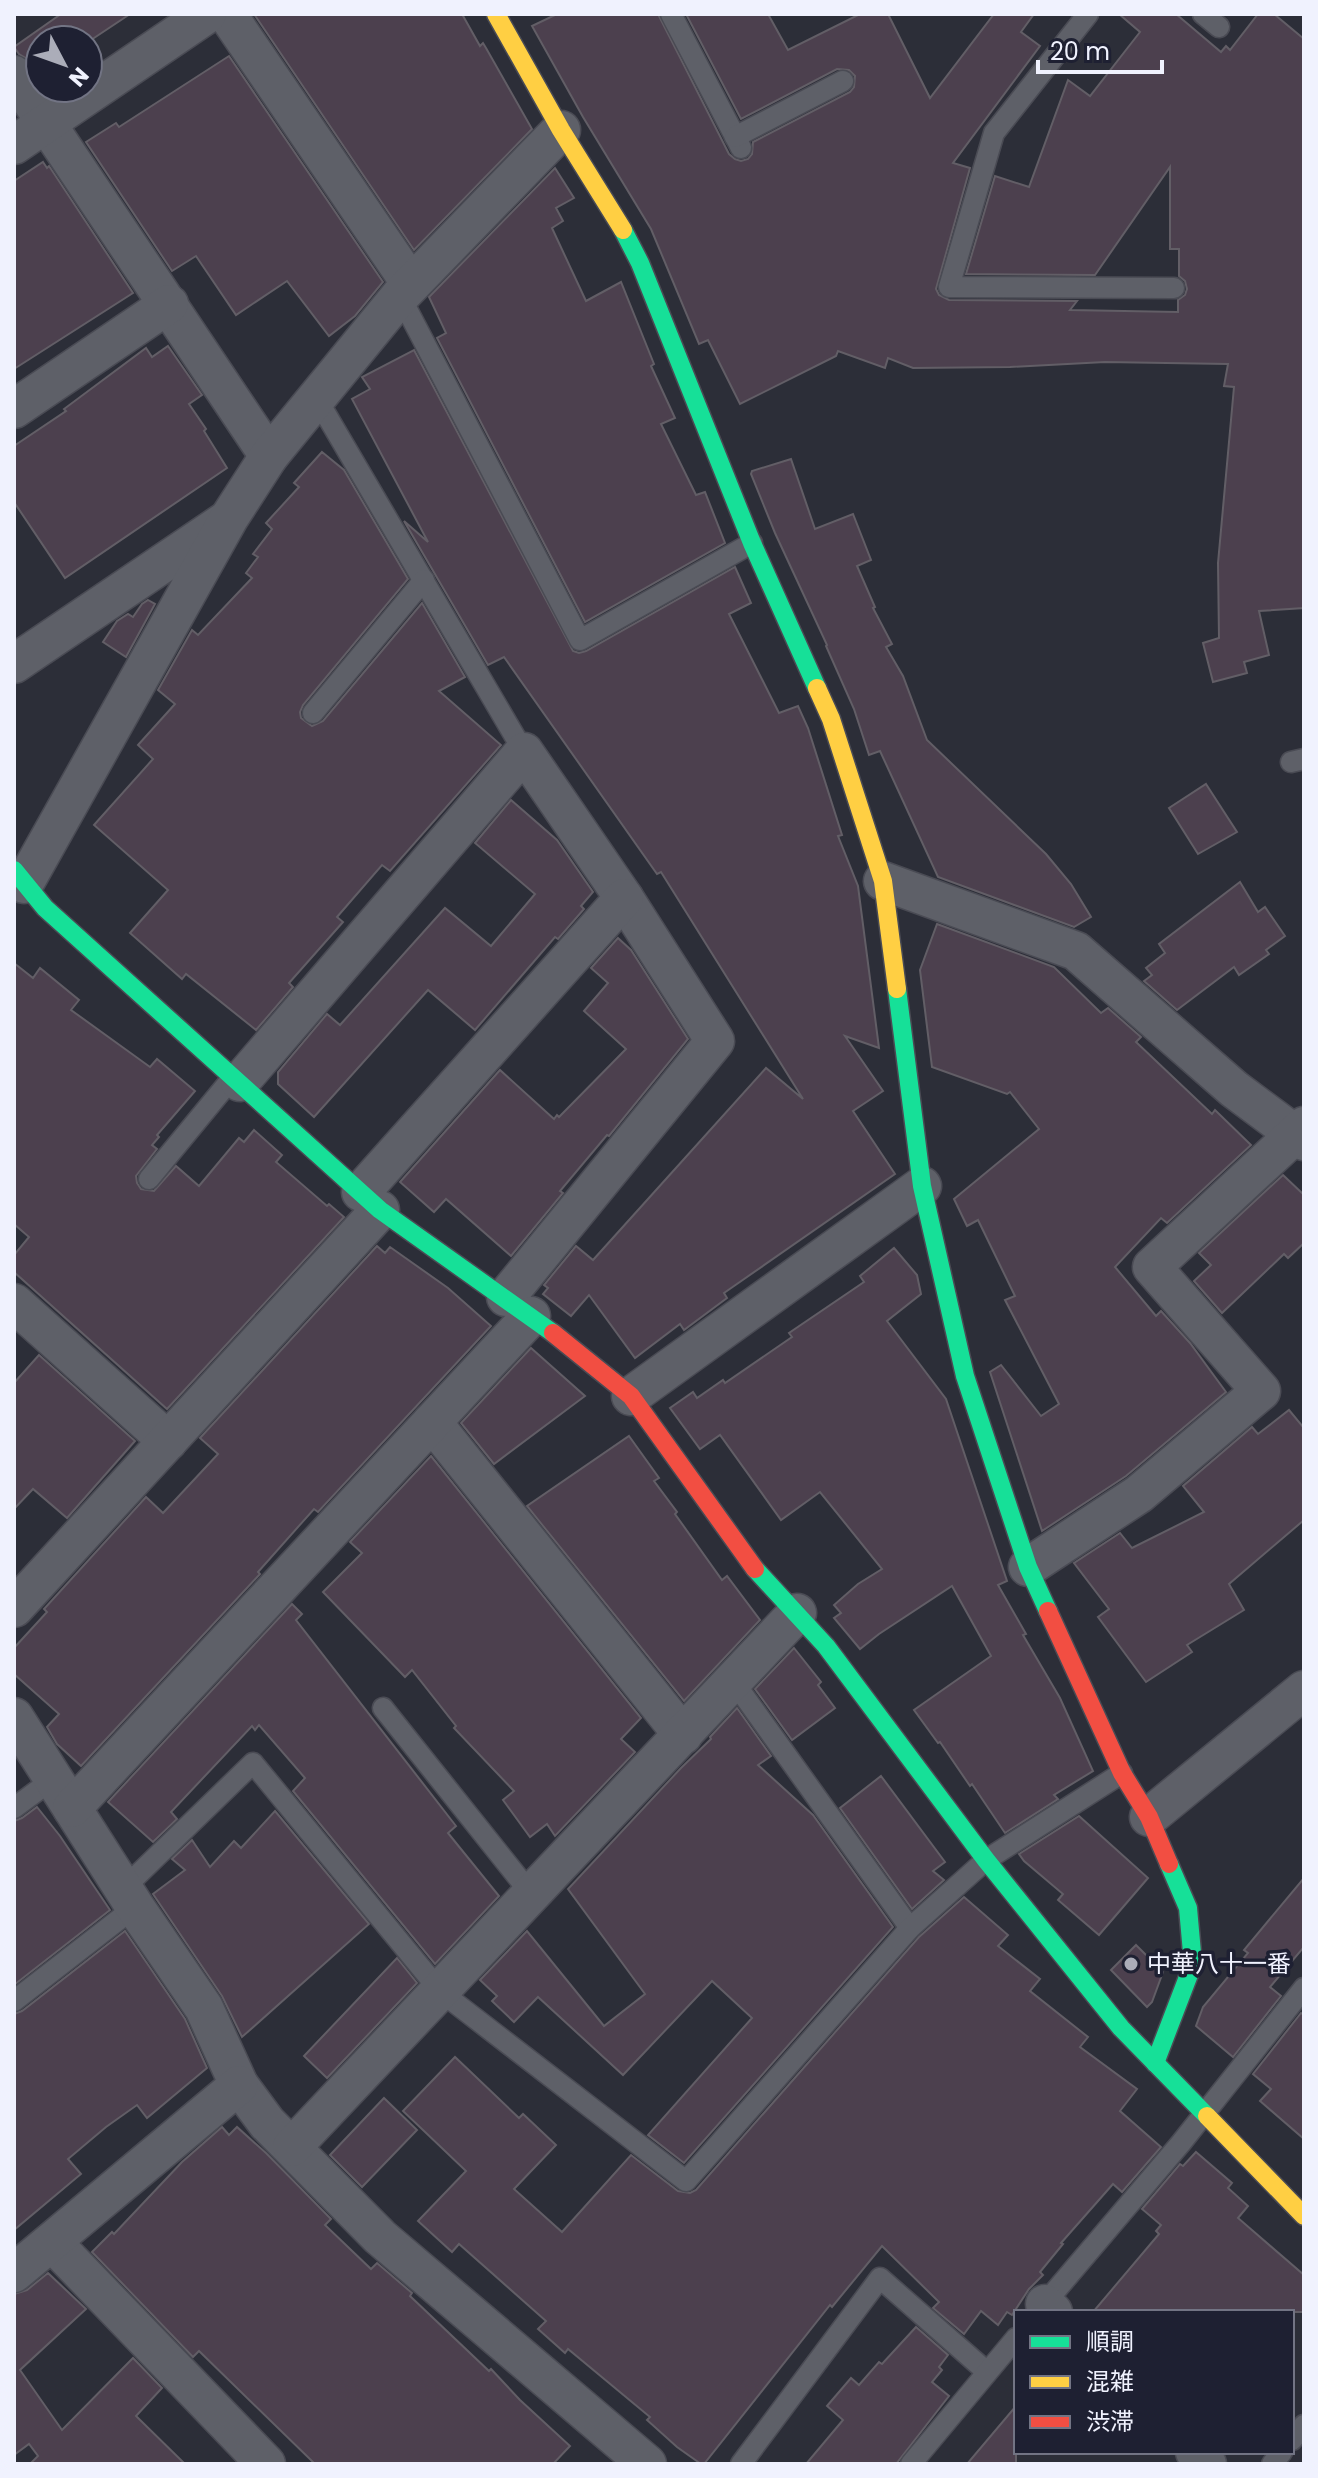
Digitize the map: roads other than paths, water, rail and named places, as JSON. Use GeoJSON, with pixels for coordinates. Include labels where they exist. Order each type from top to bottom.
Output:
{"type":"FeatureCollection","features":[{"type":"Feature","properties":{"kind":"street"},"geometry":{"type":"LineString","coordinates":[[14,145],[207,14]]}},
{"type":"Feature","properties":{"kind":"street"},"geometry":{"type":"LineString","coordinates":[[227,14],[405,290]]}},
{"type":"Feature","properties":{"kind":"street"},"geometry":{"type":"LineString","coordinates":[[496,14],[640,263],[752,543],[831,719],[883,881],[922,1186],[965,1376],[1028,1567],[1122,1773],[1149,1817],[1188,1908],[1193,1964],[1155,2063]]}},
{"type":"Feature","properties":{"kind":"street"},"geometry":{"type":"LineString","coordinates":[[14,75],[269,456]]}},
{"type":"Feature","properties":{"kind":"street"},"geometry":{"type":"LineString","coordinates":[[561,130],[405,290],[269,456],[229,518],[19,877],[45,908],[370,1201],[519,1306],[631,1396],[759,1575],[826,1646],[986,1860],[1121,2028],[1304,2216]]}},
{"type":"Feature","properties":{"kind":"street"},"geometry":{"type":"LineString","coordinates":[[14,409],[169,304]]}},
{"type":"Feature","properties":{"kind":"street"},"geometry":{"type":"LineString","coordinates":[[14,664],[229,518]]}},
{"type":"Feature","properties":{"kind":"street"},"geometry":{"type":"LineString","coordinates":[[63,1793],[432,1422],[715,1041],[624,898],[524,752],[236,1080]]}},
{"type":"Feature","properties":{"kind":"street"},"geometry":{"type":"LineString","coordinates":[[883,881],[1076,951],[1234,1089],[1301,1134],[1152,1267],[1261,1391],[1139,1494],[1028,1567]]}},
{"type":"Feature","properties":{"kind":"street"},"geometry":{"type":"LineString","coordinates":[[14,1608],[168,1441],[624,898]]}},
{"type":"Feature","properties":{"kind":"street"},"geometry":{"type":"LineString","coordinates":[[631,1396],[922,1186]]}},
{"type":"Feature","properties":{"kind":"street"},"geometry":{"type":"LineString","coordinates":[[14,1303],[168,1441]]}},
{"type":"Feature","properties":{"kind":"street"},"geometry":{"type":"LineString","coordinates":[[432,1422],[683,1735]]}},
{"type":"Feature","properties":{"kind":"street"},"geometry":{"type":"LineString","coordinates":[[292,2147],[797,1613]]}},
{"type":"Feature","properties":{"kind":"street"},"geometry":{"type":"LineString","coordinates":[[1149,1817],[1304,1690]]}},
{"type":"Feature","properties":{"kind":"street"},"geometry":{"type":"LineString","coordinates":[[15,1720],[204,2008],[239,2085],[267,2123],[380,2237],[647,2464]]}},
{"type":"Feature","properties":{"kind":"street"},"geometry":{"type":"LineString","coordinates":[[14,2273],[239,2085]]}},
{"type":"Feature","properties":{"kind":"street"},"geometry":{"type":"LineString","coordinates":[[52,2242],[266,2464]]}},
{"type":"Feature","properties":{"kind":"lane"},"geometry":{"type":"LineString","coordinates":[[671,14],[738,143],[843,81]]}},
{"type":"Feature","properties":{"kind":"lane"},"geometry":{"type":"LineString","coordinates":[[1088,14],[994,133],[949,287],[1174,288]]}},
{"type":"Feature","properties":{"kind":"lane"},"geometry":{"type":"LineString","coordinates":[[405,290],[580,640],[752,543]]}},
{"type":"Feature","properties":{"kind":"lane"},"geometry":{"type":"LineString","coordinates":[[317,399],[524,752]]}},
{"type":"Feature","properties":{"kind":"lane"},"geometry":{"type":"LineString","coordinates":[[313,713],[424,580]]}},
{"type":"Feature","properties":{"kind":"lane"},"geometry":{"type":"LineString","coordinates":[[149,1179],[236,1080]]}},
{"type":"Feature","properties":{"kind":"lane"},"geometry":{"type":"LineString","coordinates":[[734,1682],[910,1928]]}},
{"type":"Feature","properties":{"kind":"lane"},"geometry":{"type":"LineString","coordinates":[[383,1708],[532,1895]]}},
{"type":"Feature","properties":{"kind":"lane"},"geometry":{"type":"LineString","coordinates":[[14,2001],[129,1898],[253,1763],[441,1992],[686,2181],[910,1928],[986,1860],[1122,1773]]}},
{"type":"Feature","properties":{"kind":"lane"},"geometry":{"type":"LineString","coordinates":[[14,1808],[63,1793]]}},
{"type":"Feature","properties":{"kind":"lane"},"geometry":{"type":"LineString","coordinates":[[1045,2309],[1304,1988]]}},
{"type":"Feature","properties":{"kind":"lane"},"geometry":{"type":"LineString","coordinates":[[741,2464],[880,2278],[987,2372]]}},
{"type":"Feature","properties":{"kind":"lane"},"geometry":{"type":"LineString","coordinates":[[911,2464],[1014,2340]]}},
{"type":"Feature","properties":{"kind":"place","name":"中華八十一番"},"geometry":{"type":"Point","coordinates":[1131,1964]}}]}
